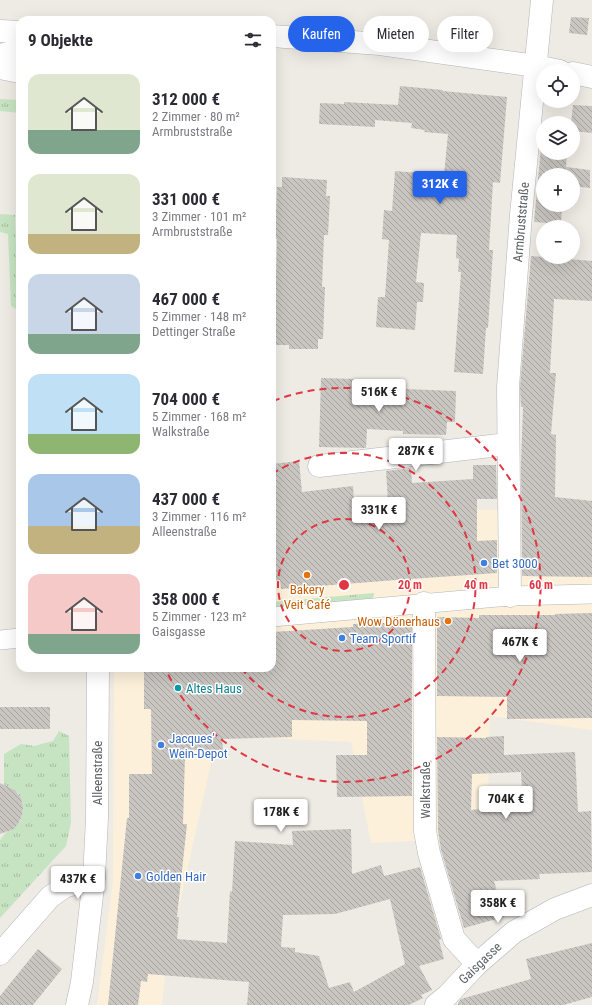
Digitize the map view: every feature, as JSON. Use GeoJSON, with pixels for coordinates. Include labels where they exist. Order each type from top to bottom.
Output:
{"type":"FeatureCollection","features":[{"type":"Feature","properties":{"kind":"street","name":"Armbruststraße"},"geometry":{"type":"LineString","coordinates":[[536,64],[542,0]]}},
{"type":"Feature","properties":{"kind":"street"},"geometry":{"type":"LineString","coordinates":[[0,31],[16,32]]}},
{"type":"Feature","properties":{"kind":"street"},"geometry":{"type":"LineString","coordinates":[[276,36],[380,44],[536,66]]}},
{"type":"Feature","properties":{"kind":"street"},"geometry":{"type":"LineString","coordinates":[[0,55],[16,51]]}},
{"type":"Feature","properties":{"kind":"street","name":"Armbruststraße"},"geometry":{"type":"LineString","coordinates":[[510,596],[508,387],[536,66]]}},
{"type":"Feature","properties":{"kind":"street"},"geometry":{"type":"LineString","coordinates":[[0,68],[16,71]]}},
{"type":"Feature","properties":{"kind":"street"},"geometry":{"type":"LineString","coordinates":[[580,75],[592,77]]}},
{"type":"Feature","properties":{"kind":"street"},"geometry":{"type":"LineString","coordinates":[[319,466],[508,444]]}},
{"type":"Feature","properties":{"kind":"street"},"geometry":{"type":"LineString","coordinates":[[276,617],[510,596],[592,594]]}},
{"type":"Feature","properties":{"kind":"street","name":"Walkstraße"},"geometry":{"type":"LineString","coordinates":[[424,603],[425,831],[429,853],[454,939],[477,964]]}},
{"type":"Feature","properties":{"kind":"street"},"geometry":{"type":"LineString","coordinates":[[0,640],[16,638]]}},
{"type":"Feature","properties":{"kind":"street","name":"Alleenstraße"},"geometry":{"type":"LineString","coordinates":[[77,1005],[82,982],[94,878],[97,818],[98,672]]}},
{"type":"Feature","properties":{"kind":"street"},"geometry":{"type":"LineString","coordinates":[[0,954],[50,897],[64,886],[94,878]]}},
{"type":"Feature","properties":{"kind":"street","name":"Gaisgasse"},"geometry":{"type":"LineString","coordinates":[[436,1005],[447,996],[477,964],[514,932],[555,909],[592,895]]}},
{"type":"Feature","properties":{"kind":"shaded area"},"geometry":{"type":"Polygon","coordinates":[[[425,509],[592,511],[592,730],[490,716],[487,837],[371,843],[351,742],[217,736],[166,966],[162,1005],[97,1005],[113,880],[114,672],[276,672],[276,528],[425,509]]]}},
{"type":"Feature","properties":{"kind":"green space"},"geometry":{"type":"Polygon","coordinates":[[[0,99],[16,100],[16,113],[0,111],[0,99]]]}},
{"type":"Feature","properties":{"kind":"green space"},"geometry":{"type":"Polygon","coordinates":[[[0,214],[15,215],[16,309],[11,306],[8,234],[0,232],[0,214]]]}},
{"type":"Feature","properties":{"kind":"green space"},"geometry":{"type":"Polygon","coordinates":[[[374,593],[373,599],[276,611],[276,602],[374,593]]]}},
{"type":"Feature","properties":{"kind":"green space"},"geometry":{"type":"Polygon","coordinates":[[[59,731],[69,736],[71,823],[66,846],[0,918],[0,840],[9,830],[18,824],[21,820],[23,810],[19,795],[12,788],[4,785],[4,754],[21,744],[34,746],[53,741],[59,731]]]}},
{"type":"Feature","properties":{"kind":"building"},"geometry":{"type":"Polygon","coordinates":[[[571,17],[589,18],[587,35],[569,33],[571,17]]]}},
{"type":"Feature","properties":{"kind":"building"},"geometry":{"type":"Polygon","coordinates":[[[400,86],[507,97],[500,183],[493,182],[489,250],[493,250],[488,328],[486,328],[483,374],[454,372],[461,272],[458,272],[459,259],[456,258],[457,235],[421,233],[416,282],[424,283],[423,302],[417,302],[415,330],[376,327],[378,297],[385,297],[389,240],[382,239],[384,210],[392,211],[395,171],[444,175],[448,134],[424,132],[425,130],[411,128],[412,123],[375,120],[375,127],[319,124],[320,103],[344,104],[344,102],[398,105],[400,86]]]}},
{"type":"Feature","properties":{"kind":"building"},"geometry":{"type":"Polygon","coordinates":[[[580,105],[592,106],[592,133],[580,132],[580,116],[572,116],[573,108],[580,108],[580,105]]]}},
{"type":"Feature","properties":{"kind":"building"},"geometry":{"type":"Polygon","coordinates":[[[540,160],[566,160],[566,167],[574,168],[539,168],[540,160]]]}},
{"type":"Feature","properties":{"kind":"building"},"geometry":{"type":"Polygon","coordinates":[[[580,169],[590,170],[590,188],[580,187],[580,169]]]}},
{"type":"Feature","properties":{"kind":"building"},"geometry":{"type":"Polygon","coordinates":[[[282,177],[327,180],[326,196],[330,196],[328,235],[324,235],[322,287],[325,287],[323,339],[318,339],[318,349],[289,349],[289,345],[276,345],[276,213],[277,187],[282,187],[282,177]]]}},
{"type":"Feature","properties":{"kind":"building"},"geometry":{"type":"Polygon","coordinates":[[[536,201],[536,212],[562,212],[561,220],[536,220],[536,222],[534,222],[536,201]]]}},
{"type":"Feature","properties":{"kind":"building"},"geometry":{"type":"Polygon","coordinates":[[[531,256],[536,256],[536,264],[580,264],[580,260],[592,261],[592,301],[554,299],[550,373],[556,373],[551,434],[556,435],[555,497],[592,501],[592,577],[522,576],[521,465],[523,407],[521,407],[520,387],[531,256]]]}},
{"type":"Feature","properties":{"kind":"building"},"geometry":{"type":"Polygon","coordinates":[[[321,378],[357,379],[356,391],[369,391],[369,397],[405,399],[405,389],[456,391],[455,422],[447,422],[446,435],[403,434],[403,431],[367,429],[366,448],[319,447],[321,378]]]}},
{"type":"Feature","properties":{"kind":"building"},"geometry":{"type":"Polygon","coordinates":[[[299,461],[302,492],[353,486],[355,517],[389,516],[386,471],[411,468],[412,483],[473,479],[473,465],[496,465],[497,499],[477,499],[477,541],[497,540],[497,573],[281,589],[280,580],[276,580],[276,464],[299,461]]]}},
{"type":"Feature","properties":{"kind":"building"},"geometry":{"type":"Polygon","coordinates":[[[592,613],[592,718],[507,719],[507,697],[437,696],[437,617],[479,618],[479,615],[555,615],[592,613]]]}},
{"type":"Feature","properties":{"kind":"building"},"geometry":{"type":"Polygon","coordinates":[[[412,622],[412,796],[337,797],[336,755],[367,755],[367,721],[292,720],[292,737],[222,739],[223,750],[193,750],[193,756],[185,756],[183,824],[187,824],[177,917],[179,917],[177,939],[227,943],[235,841],[293,845],[292,831],[351,829],[352,874],[381,865],[384,876],[420,867],[441,939],[439,940],[444,959],[419,966],[432,990],[421,995],[423,998],[409,1005],[247,1005],[249,982],[148,974],[147,982],[141,981],[138,1005],[108,1005],[127,818],[129,818],[129,774],[152,774],[151,709],[144,709],[144,672],[276,672],[276,632],[353,627],[353,624],[412,622]],[[390,899],[335,914],[283,915],[281,947],[295,948],[295,952],[319,956],[329,988],[350,982],[354,992],[405,964],[390,899]]]}},
{"type":"Feature","properties":{"kind":"building"},"geometry":{"type":"Polygon","coordinates":[[[0,707],[50,707],[50,729],[0,729],[0,707]]]}},
{"type":"Feature","properties":{"kind":"building"},"geometry":{"type":"Polygon","coordinates":[[[504,736],[504,755],[575,752],[578,812],[591,811],[592,872],[539,874],[540,879],[494,881],[504,917],[464,928],[441,850],[438,831],[437,737],[504,736]],[[521,772],[472,774],[471,810],[523,805],[521,772]]]}},
{"type":"Feature","properties":{"kind":"building"},"geometry":{"type":"Polygon","coordinates":[[[0,783],[15,790],[21,798],[23,807],[22,816],[14,829],[0,834],[0,783]]]}},
{"type":"Feature","properties":{"kind":"building"},"geometry":{"type":"Polygon","coordinates":[[[592,943],[592,997],[563,1005],[458,1005],[461,999],[531,979],[526,959],[592,943]]]}},
{"type":"Feature","properties":{"kind":"building"},"geometry":{"type":"Polygon","coordinates":[[[38,949],[62,969],[33,1005],[0,1005],[0,996],[38,949]]]}},
{"type":"Feature","properties":{"kind":"place","name":"Bet 3000"},"geometry":{"type":"Point","coordinates":[484,563]}},
{"type":"Feature","properties":{"kind":"place","name":"Bakery Veit Café"},"geometry":{"type":"Point","coordinates":[307,575]}},
{"type":"Feature","properties":{"kind":"place","name":"Wow Dönerhaus"},"geometry":{"type":"Point","coordinates":[448,621]}},
{"type":"Feature","properties":{"kind":"place","name":"Team Sportif"},"geometry":{"type":"Point","coordinates":[342,638]}},
{"type":"Feature","properties":{"kind":"place","name":"Altes Haus"},"geometry":{"type":"Point","coordinates":[178,688]}},
{"type":"Feature","properties":{"kind":"place","name":"Jacques’ Wein-Depot"},"geometry":{"type":"Point","coordinates":[161,745]}},
{"type":"Feature","properties":{"kind":"place","name":"Golden Hair"},"geometry":{"type":"Point","coordinates":[138,876]}}]}
